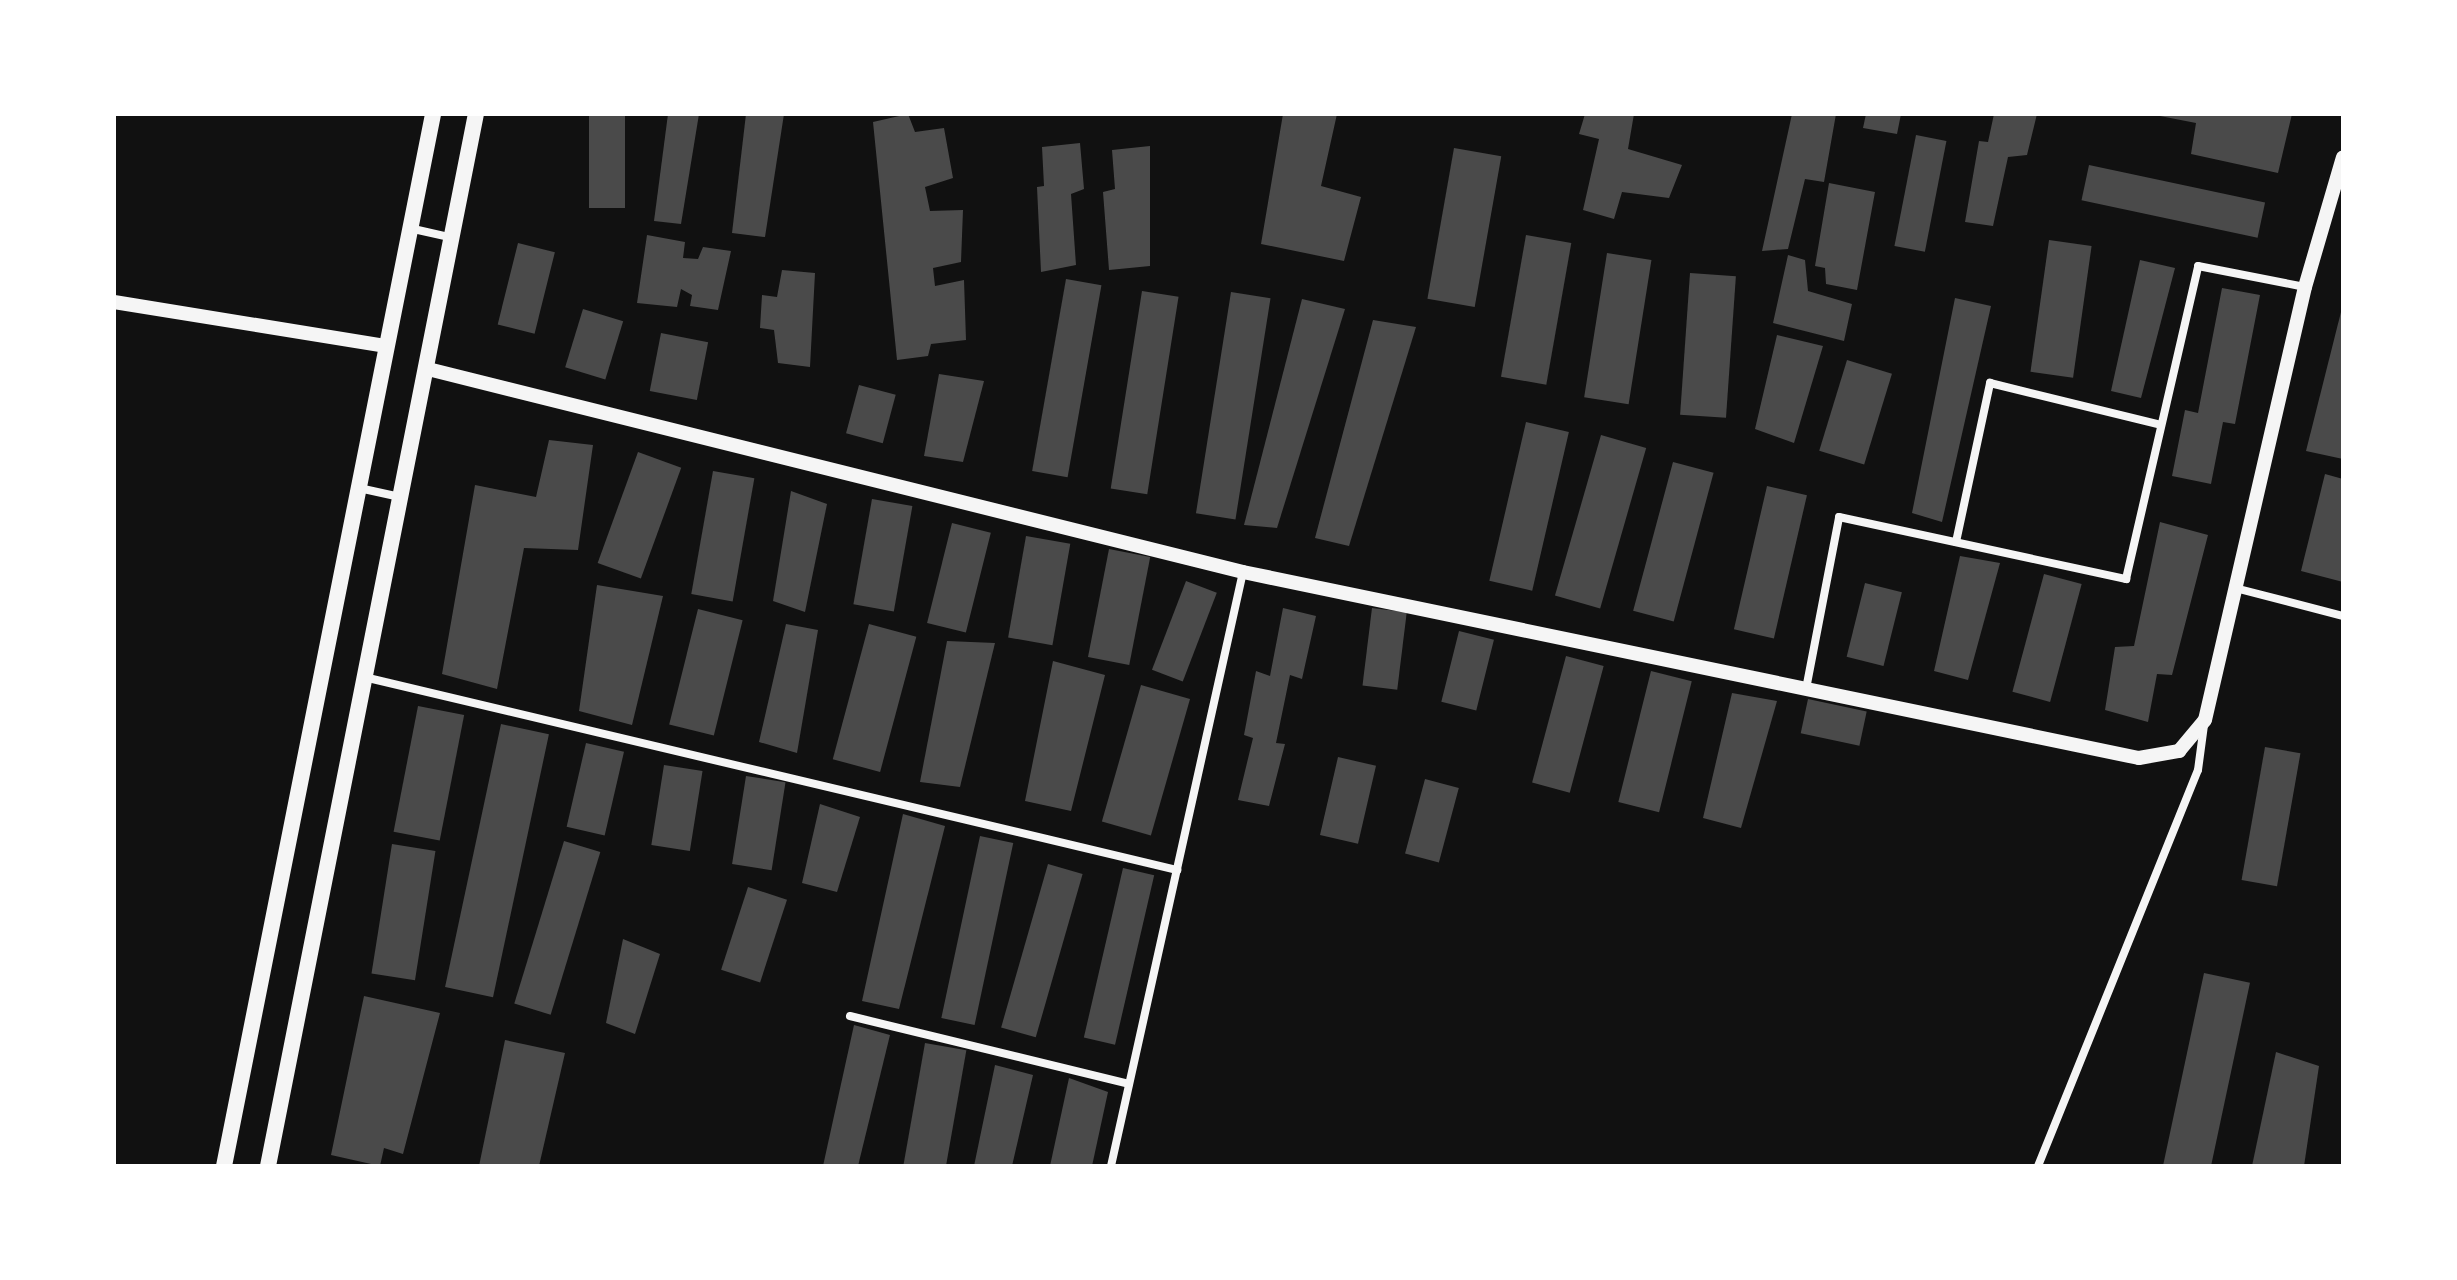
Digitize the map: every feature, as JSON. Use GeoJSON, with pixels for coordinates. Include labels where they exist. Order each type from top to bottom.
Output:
{"type":"FeatureCollection","features":[{"type":"Feature","properties":{"kind":"main road"},"geometry":{"type":"LineString","coordinates":[[224,1166],[433,114]]}},
{"type":"Feature","properties":{"kind":"main road"},"geometry":{"type":"LineString","coordinates":[[268,1166],[476,114]]}},
{"type":"Feature","properties":{"kind":"street"},"geometry":{"type":"LineString","coordinates":[[2038,1166],[2198,770],[2205,720],[2305,287],[2343,157]]}},
{"type":"Feature","properties":{"kind":"street"},"geometry":{"type":"LineString","coordinates":[[409,228],[453,238]]}},
{"type":"Feature","properties":{"kind":"street"},"geometry":{"type":"LineString","coordinates":[[1806,689],[1839,517],[2126,579],[2198,266],[2305,287]]}},
{"type":"Feature","properties":{"kind":"street"},"geometry":{"type":"LineString","coordinates":[[114,302],[386,346]]}},
{"type":"Feature","properties":{"kind":"street"},"geometry":{"type":"LineString","coordinates":[[428,369],[1243,572],[2139,758],[2179,751],[2205,720]]}},
{"type":"Feature","properties":{"kind":"street"},"geometry":{"type":"LineString","coordinates":[[1956,542],[1990,383],[2161,425]]}},
{"type":"Feature","properties":{"kind":"street"},"geometry":{"type":"LineString","coordinates":[[358,488],[401,498]]}},
{"type":"Feature","properties":{"kind":"street"},"geometry":{"type":"LineString","coordinates":[[1111,1166],[1243,572]]}},
{"type":"Feature","properties":{"kind":"street"},"geometry":{"type":"LineString","coordinates":[[2235,588],[2343,616]]}},
{"type":"Feature","properties":{"kind":"street"},"geometry":{"type":"LineString","coordinates":[[364,677],[1177,870]]}},
{"type":"Feature","properties":{"kind":"street"},"geometry":{"type":"LineString","coordinates":[[850,1016],[1129,1084]]}},
{"type":"Feature","properties":{"kind":"building"},"geometry":{"type":"Polygon","coordinates":[[[589,114],[625,114],[625,208],[589,208],[589,114]]]}},
{"type":"Feature","properties":{"kind":"building"},"geometry":{"type":"Polygon","coordinates":[[[668,114],[699,114],[681,224],[654,221],[668,114]]]}},
{"type":"Feature","properties":{"kind":"building"},"geometry":{"type":"Polygon","coordinates":[[[746,114],[784,114],[765,237],[732,233],[746,114]]]}},
{"type":"Feature","properties":{"kind":"building"},"geometry":{"type":"Polygon","coordinates":[[[908,114],[915,132],[944,128],[953,178],[925,187],[930,211],[963,210],[961,262],[933,268],[935,286],[964,280],[966,340],[931,344],[928,356],[897,360],[873,122],[908,114]]]}},
{"type":"Feature","properties":{"kind":"building"},"geometry":{"type":"Polygon","coordinates":[[[1283,114],[1337,114],[1321,186],[1361,197],[1344,261],[1261,244],[1283,114]]]}},
{"type":"Feature","properties":{"kind":"building"},"geometry":{"type":"Polygon","coordinates":[[[1585,114],[1634,114],[1628,149],[1682,165],[1669,198],[1622,192],[1614,219],[1583,210],[1599,139],[1579,134],[1585,114]]]}},
{"type":"Feature","properties":{"kind":"building"},"geometry":{"type":"Polygon","coordinates":[[[1792,114],[1836,114],[1824,182],[1805,179],[1788,249],[1762,251],[1792,114]]]}},
{"type":"Feature","properties":{"kind":"building"},"geometry":{"type":"Polygon","coordinates":[[[1866,114],[1901,114],[1897,134],[1863,128],[1866,114]]]}},
{"type":"Feature","properties":{"kind":"building"},"geometry":{"type":"Polygon","coordinates":[[[1994,114],[2037,114],[2027,155],[2008,157],[1993,226],[1965,222],[1979,141],[1988,142],[1994,114]]]}},
{"type":"Feature","properties":{"kind":"building"},"geometry":{"type":"Polygon","coordinates":[[[2292,114],[2278,173],[2191,154],[2196,123],[2160,116],[2292,114]]]}},
{"type":"Feature","properties":{"kind":"building"},"geometry":{"type":"Polygon","coordinates":[[[1916,135],[1946,141],[1925,252],[1894,246],[1916,135]]]}},
{"type":"Feature","properties":{"kind":"building"},"geometry":{"type":"Polygon","coordinates":[[[1080,143],[1084,189],[1071,194],[1076,265],[1041,272],[1037,187],[1044,186],[1042,147],[1080,143]]]}},
{"type":"Feature","properties":{"kind":"building"},"geometry":{"type":"Polygon","coordinates":[[[1150,146],[1150,266],[1109,270],[1103,192],[1115,189],[1112,150],[1150,146]]]}},
{"type":"Feature","properties":{"kind":"building"},"geometry":{"type":"Polygon","coordinates":[[[1454,148],[1501,156],[1475,307],[1427,299],[1454,148]]]}},
{"type":"Feature","properties":{"kind":"building"},"geometry":{"type":"Polygon","coordinates":[[[2089,165],[2265,202],[2258,238],[2082,200],[2089,165]]]}},
{"type":"Feature","properties":{"kind":"building"},"geometry":{"type":"Polygon","coordinates":[[[1829,183],[1875,192],[1857,290],[1826,284],[1825,268],[1815,266],[1829,183]]]}},
{"type":"Feature","properties":{"kind":"building"},"geometry":{"type":"Polygon","coordinates":[[[647,235],[685,242],[683,258],[698,259],[703,247],[731,251],[718,310],[690,306],[692,295],[681,289],[677,307],[637,303],[647,235]]]}},
{"type":"Feature","properties":{"kind":"building"},"geometry":{"type":"Polygon","coordinates":[[[1526,235],[1571,243],[1546,385],[1501,377],[1526,235]]]}},
{"type":"Feature","properties":{"kind":"building"},"geometry":{"type":"Polygon","coordinates":[[[2049,240],[2092,246],[2073,378],[2030,372],[2049,240]]]}},
{"type":"Feature","properties":{"kind":"building"},"geometry":{"type":"Polygon","coordinates":[[[518,243],[555,252],[535,334],[498,325],[518,243]]]}},
{"type":"Feature","properties":{"kind":"building"},"geometry":{"type":"Polygon","coordinates":[[[1607,253],[1651,260],[1629,404],[1584,397],[1607,253]]]}},
{"type":"Feature","properties":{"kind":"building"},"geometry":{"type":"Polygon","coordinates":[[[1788,255],[1805,260],[1808,291],[1852,304],[1844,341],[1773,323],[1788,255]]]}},
{"type":"Feature","properties":{"kind":"building"},"geometry":{"type":"Polygon","coordinates":[[[2140,260],[2175,268],[2141,398],[2111,391],[2140,260]]]}},
{"type":"Feature","properties":{"kind":"building"},"geometry":{"type":"Polygon","coordinates":[[[782,270],[815,273],[810,367],[778,363],[774,330],[760,328],[762,295],[777,297],[782,270]]]}},
{"type":"Feature","properties":{"kind":"building"},"geometry":{"type":"Polygon","coordinates":[[[1690,273],[1736,276],[1726,418],[1680,415],[1690,273]]]}},
{"type":"Feature","properties":{"kind":"building"},"geometry":{"type":"Polygon","coordinates":[[[1066,279],[1101,285],[1068,477],[1032,471],[1066,279]]]}},
{"type":"Feature","properties":{"kind":"building"},"geometry":{"type":"Polygon","coordinates":[[[2222,288],[2260,295],[2235,424],[2223,422],[2211,484],[2172,476],[2185,410],[2198,413],[2222,288]]]}},
{"type":"Feature","properties":{"kind":"building"},"geometry":{"type":"Polygon","coordinates":[[[1142,291],[1179,297],[1147,494],[1111,489],[1142,291]]]}},
{"type":"Feature","properties":{"kind":"building"},"geometry":{"type":"Polygon","coordinates":[[[1231,292],[1271,298],[1235,519],[1196,513],[1231,292]]]}},
{"type":"Feature","properties":{"kind":"building"},"geometry":{"type":"Polygon","coordinates":[[[1955,298],[1991,306],[1942,522],[1912,513],[1955,298]]]}},
{"type":"Feature","properties":{"kind":"building"},"geometry":{"type":"Polygon","coordinates":[[[1302,299],[1345,309],[1277,528],[1244,525],[1302,299]]]}},
{"type":"Feature","properties":{"kind":"building"},"geometry":{"type":"Polygon","coordinates":[[[2343,304],[2343,459],[2306,451],[2343,304]]]}},
{"type":"Feature","properties":{"kind":"building"},"geometry":{"type":"Polygon","coordinates":[[[583,309],[623,321],[605,380],[565,367],[583,309]]]}},
{"type":"Feature","properties":{"kind":"building"},"geometry":{"type":"Polygon","coordinates":[[[1373,320],[1416,327],[1349,546],[1315,538],[1373,320]]]}},
{"type":"Feature","properties":{"kind":"building"},"geometry":{"type":"Polygon","coordinates":[[[661,333],[708,342],[697,400],[650,391],[661,333]]]}},
{"type":"Feature","properties":{"kind":"building"},"geometry":{"type":"Polygon","coordinates":[[[1777,335],[1823,346],[1794,443],[1755,429],[1777,335]]]}},
{"type":"Feature","properties":{"kind":"building"},"geometry":{"type":"Polygon","coordinates":[[[1847,360],[1892,374],[1864,465],[1819,451],[1847,360]]]}},
{"type":"Feature","properties":{"kind":"building"},"geometry":{"type":"Polygon","coordinates":[[[939,374],[984,381],[963,462],[924,456],[939,374]]]}},
{"type":"Feature","properties":{"kind":"building"},"geometry":{"type":"Polygon","coordinates":[[[859,385],[896,395],[883,443],[846,433],[859,385]]]}},
{"type":"Feature","properties":{"kind":"building"},"geometry":{"type":"Polygon","coordinates":[[[1526,422],[1569,432],[1532,591],[1489,581],[1526,422]]]}},
{"type":"Feature","properties":{"kind":"building"},"geometry":{"type":"Polygon","coordinates":[[[1601,435],[1646,448],[1600,608],[1555,596],[1601,435]]]}},
{"type":"Feature","properties":{"kind":"building"},"geometry":{"type":"Polygon","coordinates":[[[549,440],[593,445],[578,550],[524,548],[497,689],[442,674],[475,485],[536,497],[549,440]]]}},
{"type":"Feature","properties":{"kind":"building"},"geometry":{"type":"Polygon","coordinates":[[[638,452],[681,468],[641,579],[598,563],[638,452]]]}},
{"type":"Feature","properties":{"kind":"building"},"geometry":{"type":"Polygon","coordinates":[[[1673,462],[1714,473],[1674,622],[1633,611],[1673,462]]]}},
{"type":"Feature","properties":{"kind":"building"},"geometry":{"type":"Polygon","coordinates":[[[713,471],[754,478],[733,601],[691,594],[713,471]]]}},
{"type":"Feature","properties":{"kind":"building"},"geometry":{"type":"Polygon","coordinates":[[[2325,474],[2343,479],[2343,582],[2301,571],[2325,474]]]}},
{"type":"Feature","properties":{"kind":"building"},"geometry":{"type":"Polygon","coordinates":[[[1767,486],[1807,495],[1774,638],[1734,629],[1767,486]]]}},
{"type":"Feature","properties":{"kind":"building"},"geometry":{"type":"Polygon","coordinates":[[[791,491],[827,504],[805,612],[773,601],[791,491]]]}},
{"type":"Feature","properties":{"kind":"building"},"geometry":{"type":"Polygon","coordinates":[[[872,499],[912,506],[894,611],[853,604],[872,499]]]}},
{"type":"Feature","properties":{"kind":"building"},"geometry":{"type":"Polygon","coordinates":[[[2160,522],[2208,535],[2172,675],[2157,674],[2148,722],[2105,710],[2115,647],[2134,646],[2160,522]]]}},
{"type":"Feature","properties":{"kind":"building"},"geometry":{"type":"Polygon","coordinates":[[[952,523],[991,533],[966,633],[927,623],[952,523]]]}},
{"type":"Feature","properties":{"kind":"building"},"geometry":{"type":"Polygon","coordinates":[[[1026,536],[1070,544],[1052,645],[1008,637],[1026,536]]]}},
{"type":"Feature","properties":{"kind":"building"},"geometry":{"type":"Polygon","coordinates":[[[1109,549],[1150,557],[1129,665],[1088,657],[1109,549]]]}},
{"type":"Feature","properties":{"kind":"building"},"geometry":{"type":"Polygon","coordinates":[[[1960,556],[2000,563],[1968,680],[1934,671],[1960,556]]]}},
{"type":"Feature","properties":{"kind":"building"},"geometry":{"type":"Polygon","coordinates":[[[2044,574],[2082,584],[2050,702],[2012,692],[2044,574]]]}},
{"type":"Feature","properties":{"kind":"building"},"geometry":{"type":"Polygon","coordinates":[[[1186,581],[1217,593],[1183,682],[1152,670],[1186,581]]]}},
{"type":"Feature","properties":{"kind":"building"},"geometry":{"type":"Polygon","coordinates":[[[1865,583],[1902,592],[1883,666],[1847,657],[1865,583]]]}},
{"type":"Feature","properties":{"kind":"building"},"geometry":{"type":"Polygon","coordinates":[[[597,585],[663,596],[632,725],[579,711],[597,585]]]}},
{"type":"Feature","properties":{"kind":"building"},"geometry":{"type":"Polygon","coordinates":[[[1283,608],[1316,616],[1302,679],[1290,675],[1276,743],[1285,744],[1269,806],[1238,800],[1253,738],[1244,735],[1256,671],[1270,676],[1283,608]]]}},
{"type":"Feature","properties":{"kind":"building"},"geometry":{"type":"Polygon","coordinates":[[[1372,608],[1407,612],[1397,690],[1362,685],[1372,608]]]}},
{"type":"Feature","properties":{"kind":"building"},"geometry":{"type":"Polygon","coordinates":[[[698,609],[743,620],[714,736],[669,724],[698,609]]]}},
{"type":"Feature","properties":{"kind":"building"},"geometry":{"type":"Polygon","coordinates":[[[786,624],[818,630],[797,753],[759,742],[786,624]]]}},
{"type":"Feature","properties":{"kind":"building"},"geometry":{"type":"Polygon","coordinates":[[[869,624],[916,637],[880,772],[833,759],[869,624]]]}},
{"type":"Feature","properties":{"kind":"building"},"geometry":{"type":"Polygon","coordinates":[[[1459,631],[1494,640],[1476,711],[1441,702],[1459,631]]]}},
{"type":"Feature","properties":{"kind":"building"},"geometry":{"type":"Polygon","coordinates":[[[947,641],[995,643],[960,787],[920,782],[947,641]]]}},
{"type":"Feature","properties":{"kind":"building"},"geometry":{"type":"Polygon","coordinates":[[[1566,656],[1604,666],[1570,793],[1532,783],[1566,656]]]}},
{"type":"Feature","properties":{"kind":"building"},"geometry":{"type":"Polygon","coordinates":[[[1053,661],[1105,675],[1071,811],[1025,801],[1053,661]]]}},
{"type":"Feature","properties":{"kind":"building"},"geometry":{"type":"Polygon","coordinates":[[[1651,671],[1692,681],[1659,812],[1618,802],[1651,671]]]}},
{"type":"Feature","properties":{"kind":"building"},"geometry":{"type":"Polygon","coordinates":[[[1141,685],[1190,699],[1151,836],[1102,821],[1141,685]]]}},
{"type":"Feature","properties":{"kind":"building"},"geometry":{"type":"Polygon","coordinates":[[[1732,693],[1777,701],[1741,828],[1703,818],[1732,693]]]}},
{"type":"Feature","properties":{"kind":"building"},"geometry":{"type":"Polygon","coordinates":[[[1808,699],[1867,711],[1859,746],[1801,733],[1808,699]]]}},
{"type":"Feature","properties":{"kind":"building"},"geometry":{"type":"Polygon","coordinates":[[[418,706],[464,715],[440,841],[394,832],[418,706]]]}},
{"type":"Feature","properties":{"kind":"building"},"geometry":{"type":"Polygon","coordinates":[[[501,724],[549,734],[493,997],[445,987],[501,724]]]}},
{"type":"Feature","properties":{"kind":"building"},"geometry":{"type":"Polygon","coordinates":[[[586,743],[624,752],[605,836],[567,827],[586,743]]]}},
{"type":"Feature","properties":{"kind":"building"},"geometry":{"type":"Polygon","coordinates":[[[2265,747],[2300,753],[2277,886],[2242,880],[2265,747]]]}},
{"type":"Feature","properties":{"kind":"building"},"geometry":{"type":"Polygon","coordinates":[[[1338,757],[1376,766],[1358,844],[1320,835],[1338,757]]]}},
{"type":"Feature","properties":{"kind":"building"},"geometry":{"type":"Polygon","coordinates":[[[664,765],[703,771],[690,851],[651,845],[664,765]]]}},
{"type":"Feature","properties":{"kind":"building"},"geometry":{"type":"Polygon","coordinates":[[[746,776],[786,782],[772,870],[732,864],[746,776]]]}},
{"type":"Feature","properties":{"kind":"building"},"geometry":{"type":"Polygon","coordinates":[[[1425,779],[1459,788],[1439,862],[1405,853],[1425,779]]]}},
{"type":"Feature","properties":{"kind":"building"},"geometry":{"type":"Polygon","coordinates":[[[820,804],[860,817],[837,892],[802,883],[820,804]]]}},
{"type":"Feature","properties":{"kind":"building"},"geometry":{"type":"Polygon","coordinates":[[[903,814],[945,826],[899,1009],[862,1001],[903,814]]]}},
{"type":"Feature","properties":{"kind":"building"},"geometry":{"type":"Polygon","coordinates":[[[980,836],[1013,843],[975,1025],[941,1018],[980,836]]]}},
{"type":"Feature","properties":{"kind":"building"},"geometry":{"type":"Polygon","coordinates":[[[564,841],[600,852],[551,1015],[514,1004],[564,841]]]}},
{"type":"Feature","properties":{"kind":"building"},"geometry":{"type":"Polygon","coordinates":[[[392,844],[435,851],[415,980],[372,973],[392,844]]]}},
{"type":"Feature","properties":{"kind":"building"},"geometry":{"type":"Polygon","coordinates":[[[1048,864],[1083,874],[1036,1037],[1001,1027],[1048,864]]]}},
{"type":"Feature","properties":{"kind":"building"},"geometry":{"type":"Polygon","coordinates":[[[1123,868],[1154,875],[1115,1045],[1084,1038],[1123,868]]]}},
{"type":"Feature","properties":{"kind":"building"},"geometry":{"type":"Polygon","coordinates":[[[748,887],[787,900],[760,982],[721,970],[748,887]]]}},
{"type":"Feature","properties":{"kind":"building"},"geometry":{"type":"Polygon","coordinates":[[[623,939],[660,954],[635,1034],[606,1023],[623,939]]]}},
{"type":"Feature","properties":{"kind":"building"},"geometry":{"type":"Polygon","coordinates":[[[2204,973],[2250,983],[2211,1166],[2163,1166],[2204,973]]]}},
{"type":"Feature","properties":{"kind":"building"},"geometry":{"type":"Polygon","coordinates":[[[364,996],[440,1013],[403,1154],[384,1148],[380,1166],[331,1155],[364,996]]]}},
{"type":"Feature","properties":{"kind":"building"},"geometry":{"type":"Polygon","coordinates":[[[854,1025],[890,1035],[858,1166],[823,1166],[854,1025]]]}},
{"type":"Feature","properties":{"kind":"building"},"geometry":{"type":"Polygon","coordinates":[[[505,1040],[565,1053],[539,1166],[479,1166],[505,1040]]]}},
{"type":"Feature","properties":{"kind":"building"},"geometry":{"type":"Polygon","coordinates":[[[925,1043],[966,1050],[946,1166],[903,1166],[925,1043]]]}},
{"type":"Feature","properties":{"kind":"building"},"geometry":{"type":"Polygon","coordinates":[[[2276,1052],[2319,1066],[2304,1166],[2252,1166],[2276,1052]]]}},
{"type":"Feature","properties":{"kind":"building"},"geometry":{"type":"Polygon","coordinates":[[[995,1065],[1033,1075],[1012,1166],[974,1166],[995,1065]]]}},
{"type":"Feature","properties":{"kind":"building"},"geometry":{"type":"Polygon","coordinates":[[[1069,1078],[1108,1092],[1092,1166],[1050,1166],[1069,1078]]]}}]}
